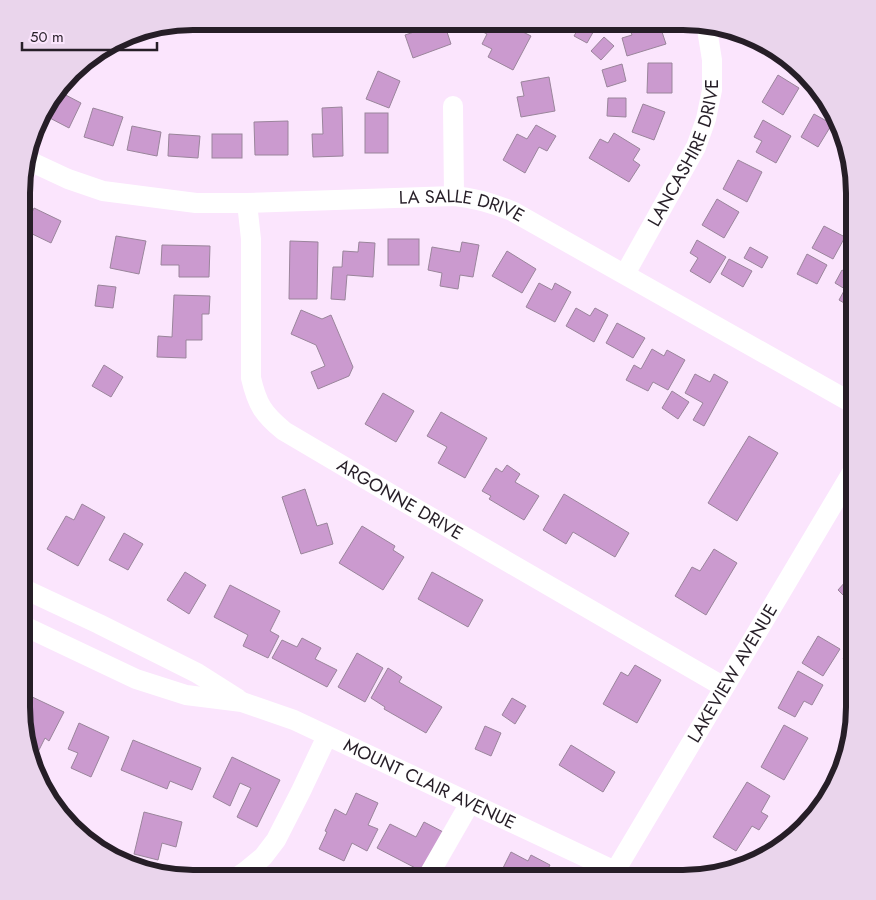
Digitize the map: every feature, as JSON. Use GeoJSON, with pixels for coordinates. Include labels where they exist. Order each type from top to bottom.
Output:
{"type":"FeatureCollection","features":[{"type":"Feature","properties":{"kind":"street","name":"LANCASHIRE DRIVE"},"geometry":{"type":"LineString","coordinates":[[625,274],[696,147],[706,119],[712,90],[712,60],[707,32]]}},
{"type":"Feature","properties":{"kind":"street"},"geometry":{"type":"LineString","coordinates":[[453,106],[454,196]]}},
{"type":"Feature","properties":{"kind":"street","name":"LA SALLE DRIVE"},"geometry":{"type":"LineString","coordinates":[[33,163],[68,179],[103,191],[196,203],[454,196],[486,201],[512,211],[846,399]]}},
{"type":"Feature","properties":{"kind":"street","name":"ARGONNE DRIVE"},"geometry":{"type":"LineString","coordinates":[[247,203],[250,239],[251,378],[255,396],[276,425],[724,687]]}},
{"type":"Feature","properties":{"kind":"street","name":"LAKEVIEW AVENUE"},"geometry":{"type":"LineString","coordinates":[[616,870],[724,687],[846,502]]}},
{"type":"Feature","properties":{"kind":"street","name":"MOUNT CLAIR AVENUE"},"geometry":{"type":"LineString","coordinates":[[30,592],[197,673],[242,702]]}},
{"type":"Feature","properties":{"kind":"street","name":"MOUNT CLAIR AVENUE"},"geometry":{"type":"LineString","coordinates":[[30,629],[136,679],[186,695],[242,702],[294,720],[470,803],[603,870]]}},
{"type":"Feature","properties":{"kind":"street"},"geometry":{"type":"LineString","coordinates":[[248,870],[263,857],[276,840],[327,736]]}},
{"type":"Feature","properties":{"kind":"street"},"geometry":{"type":"LineString","coordinates":[[432,870],[470,803]]}},
{"type":"Feature","properties":{"kind":"building"},"geometry":{"type":"Polygon","coordinates":[[[446,30],[451,44],[413,58],[405,35],[417,31],[446,30]]]}},
{"type":"Feature","properties":{"kind":"building"},"geometry":{"type":"Polygon","coordinates":[[[479,30],[519,30],[531,36],[513,70],[488,57],[492,49],[482,44],[487,34],[479,30]]]}},
{"type":"Feature","properties":{"kind":"building"},"geometry":{"type":"Polygon","coordinates":[[[577,30],[594,30],[587,43],[574,36],[577,30]]]}},
{"type":"Feature","properties":{"kind":"building"},"geometry":{"type":"Polygon","coordinates":[[[630,30],[661,30],[666,44],[627,56],[622,38],[632,35],[630,30]]]}},
{"type":"Feature","properties":{"kind":"building"},"geometry":{"type":"Polygon","coordinates":[[[604,37],[614,46],[601,60],[591,51],[604,37]]]}},
{"type":"Feature","properties":{"kind":"building"},"geometry":{"type":"Polygon","coordinates":[[[648,63],[672,63],[672,93],[647,93],[648,63]]]}},
{"type":"Feature","properties":{"kind":"building"},"geometry":{"type":"Polygon","coordinates":[[[622,64],[626,81],[607,87],[602,70],[622,64]]]}},
{"type":"Feature","properties":{"kind":"building"},"geometry":{"type":"Polygon","coordinates":[[[378,71],[400,81],[389,108],[366,99],[378,71]]]}},
{"type":"Feature","properties":{"kind":"building"},"geometry":{"type":"Polygon","coordinates":[[[778,75],[799,88],[783,115],[762,102],[778,75]]]}},
{"type":"Feature","properties":{"kind":"building"},"geometry":{"type":"Polygon","coordinates":[[[549,77],[555,111],[521,117],[517,97],[524,96],[521,82],[549,77]]]}},
{"type":"Feature","properties":{"kind":"building"},"geometry":{"type":"Polygon","coordinates":[[[64,94],[81,103],[69,128],[49,118],[64,94]]]}},
{"type":"Feature","properties":{"kind":"building"},"geometry":{"type":"Polygon","coordinates":[[[608,98],[626,98],[626,117],[607,116],[608,98]]]}},
{"type":"Feature","properties":{"kind":"building"},"geometry":{"type":"Polygon","coordinates":[[[643,104],[665,112],[654,140],[632,132],[643,104]]]}},
{"type":"Feature","properties":{"kind":"building"},"geometry":{"type":"Polygon","coordinates":[[[342,107],[343,156],[313,157],[312,134],[323,134],[322,108],[342,107]]]}},
{"type":"Feature","properties":{"kind":"building"},"geometry":{"type":"Polygon","coordinates":[[[93,108],[123,117],[113,146],[84,137],[93,108]]]}},
{"type":"Feature","properties":{"kind":"building"},"geometry":{"type":"Polygon","coordinates":[[[365,113],[388,113],[388,153],[365,153],[365,113]]]}},
{"type":"Feature","properties":{"kind":"building"},"geometry":{"type":"Polygon","coordinates":[[[814,114],[830,123],[831,126],[818,147],[801,137],[814,114]]]}},
{"type":"Feature","properties":{"kind":"building"},"geometry":{"type":"Polygon","coordinates":[[[763,120],[791,136],[776,163],[756,152],[762,141],[754,137],[763,120]]]}},
{"type":"Feature","properties":{"kind":"building"},"geometry":{"type":"Polygon","coordinates":[[[288,121],[288,155],[255,155],[254,122],[288,121]]]}},
{"type":"Feature","properties":{"kind":"building"},"geometry":{"type":"Polygon","coordinates":[[[536,125],[556,136],[547,151],[539,147],[525,173],[503,160],[517,134],[527,139],[536,125]]]}},
{"type":"Feature","properties":{"kind":"building"},"geometry":{"type":"Polygon","coordinates":[[[132,126],[161,132],[157,156],[127,150],[132,126]]]}},
{"type":"Feature","properties":{"kind":"building"},"geometry":{"type":"Polygon","coordinates":[[[614,133],[640,149],[633,160],[640,165],[629,182],[589,158],[600,139],[608,143],[614,133]]]}},
{"type":"Feature","properties":{"kind":"building"},"geometry":{"type":"Polygon","coordinates":[[[169,134],[200,136],[198,158],[168,156],[169,134]]]}},
{"type":"Feature","properties":{"kind":"building"},"geometry":{"type":"Polygon","coordinates":[[[212,134],[242,134],[242,158],[212,158],[212,134]]]}},
{"type":"Feature","properties":{"kind":"building"},"geometry":{"type":"Polygon","coordinates":[[[738,160],[762,172],[747,202],[723,189],[738,160]]]}},
{"type":"Feature","properties":{"kind":"building"},"geometry":{"type":"Polygon","coordinates":[[[717,199],[739,212],[724,238],[702,225],[717,199]]]}},
{"type":"Feature","properties":{"kind":"building"},"geometry":{"type":"Polygon","coordinates":[[[34,208],[61,221],[51,243],[30,233],[30,217],[34,208]]]}},
{"type":"Feature","properties":{"kind":"building"},"geometry":{"type":"Polygon","coordinates":[[[824,226],[845,237],[833,259],[812,248],[824,226]]]}},
{"type":"Feature","properties":{"kind":"building"},"geometry":{"type":"Polygon","coordinates":[[[116,236],[146,241],[139,274],[110,268],[116,236]]]}},
{"type":"Feature","properties":{"kind":"building"},"geometry":{"type":"Polygon","coordinates":[[[388,239],[419,239],[419,265],[388,265],[388,239]]]}},
{"type":"Feature","properties":{"kind":"building"},"geometry":{"type":"Polygon","coordinates":[[[697,240],[726,257],[710,283],[690,271],[698,258],[690,253],[697,240]]]}},
{"type":"Feature","properties":{"kind":"building"},"geometry":{"type":"Polygon","coordinates":[[[290,241],[318,242],[317,299],[289,299],[290,241]]]}},
{"type":"Feature","properties":{"kind":"building"},"geometry":{"type":"Polygon","coordinates":[[[359,242],[375,243],[373,277],[347,275],[345,300],[331,299],[333,267],[342,267],[343,251],[358,252],[359,242]]]}},
{"type":"Feature","properties":{"kind":"building"},"geometry":{"type":"Polygon","coordinates":[[[462,242],[479,245],[473,277],[460,275],[458,289],[440,286],[442,273],[428,270],[432,247],[460,252],[462,242]]]}},
{"type":"Feature","properties":{"kind":"building"},"geometry":{"type":"Polygon","coordinates":[[[162,245],[210,246],[209,277],[179,277],[179,265],[161,265],[162,245]]]}},
{"type":"Feature","properties":{"kind":"building"},"geometry":{"type":"Polygon","coordinates":[[[750,247],[768,257],[762,268],[744,258],[750,247]]]}},
{"type":"Feature","properties":{"kind":"building"},"geometry":{"type":"Polygon","coordinates":[[[507,251],[536,269],[522,293],[492,276],[507,251]]]}},
{"type":"Feature","properties":{"kind":"building"},"geometry":{"type":"Polygon","coordinates":[[[807,254],[827,265],[817,284],[797,274],[807,254]]]}},
{"type":"Feature","properties":{"kind":"building"},"geometry":{"type":"Polygon","coordinates":[[[729,259],[752,271],[743,287],[721,274],[729,259]]]}},
{"type":"Feature","properties":{"kind":"building"},"geometry":{"type":"Polygon","coordinates":[[[842,270],[846,272],[846,304],[839,300],[845,289],[835,283],[842,270]]]}},
{"type":"Feature","properties":{"kind":"building"},"geometry":{"type":"Polygon","coordinates":[[[539,283],[552,290],[555,283],[571,292],[555,322],[526,307],[539,283]]]}},
{"type":"Feature","properties":{"kind":"building"},"geometry":{"type":"Polygon","coordinates":[[[98,285],[116,287],[113,308],[95,306],[98,285]]]}},
{"type":"Feature","properties":{"kind":"building"},"geometry":{"type":"Polygon","coordinates":[[[174,295],[210,296],[209,314],[202,314],[202,340],[186,340],[186,358],[157,357],[158,336],[172,337],[174,295]]]}},
{"type":"Feature","properties":{"kind":"building"},"geometry":{"type":"Polygon","coordinates":[[[576,308],[590,316],[595,308],[608,315],[594,342],[566,326],[576,308]]]}},
{"type":"Feature","properties":{"kind":"building"},"geometry":{"type":"Polygon","coordinates":[[[301,310],[322,319],[331,315],[353,367],[349,376],[318,389],[311,372],[325,366],[316,345],[291,334],[301,310]]]}},
{"type":"Feature","properties":{"kind":"building"},"geometry":{"type":"Polygon","coordinates":[[[617,323],[645,338],[633,358],[606,343],[617,323]]]}},
{"type":"Feature","properties":{"kind":"building"},"geometry":{"type":"Polygon","coordinates":[[[652,349],[664,356],[667,350],[685,360],[668,390],[653,382],[648,391],[626,380],[634,365],[641,369],[652,349]]]}},
{"type":"Feature","properties":{"kind":"building"},"geometry":{"type":"Polygon","coordinates":[[[104,365],[123,377],[111,397],[92,386],[104,365]]]}},
{"type":"Feature","properties":{"kind":"building"},"geometry":{"type":"Polygon","coordinates":[[[695,374],[710,382],[714,374],[728,382],[704,426],[693,420],[703,403],[685,393],[695,374]]]}},
{"type":"Feature","properties":{"kind":"building"},"geometry":{"type":"Polygon","coordinates":[[[672,391],[689,402],[678,419],[662,408],[672,391]]]}},
{"type":"Feature","properties":{"kind":"building"},"geometry":{"type":"Polygon","coordinates":[[[383,393],[414,411],[396,442],[365,424],[383,393]]]}},
{"type":"Feature","properties":{"kind":"building"},"geometry":{"type":"Polygon","coordinates":[[[441,412],[487,438],[465,478],[438,463],[447,447],[427,436],[441,412]]]}},
{"type":"Feature","properties":{"kind":"building"},"geometry":{"type":"Polygon","coordinates":[[[749,436],[778,453],[737,521],[708,503],[749,436]]]}},
{"type":"Feature","properties":{"kind":"building"},"geometry":{"type":"Polygon","coordinates":[[[507,465],[520,474],[515,482],[539,496],[524,520],[489,499],[491,496],[482,491],[496,468],[502,472],[507,465]]]}},
{"type":"Feature","properties":{"kind":"building"},"geometry":{"type":"Polygon","coordinates":[[[305,489],[317,526],[327,523],[333,544],[301,554],[282,497],[305,489]]]}},
{"type":"Feature","properties":{"kind":"building"},"geometry":{"type":"Polygon","coordinates":[[[564,494],[629,533],[615,557],[573,532],[566,544],[543,530],[564,494]]]}},
{"type":"Feature","properties":{"kind":"building"},"geometry":{"type":"Polygon","coordinates":[[[82,504],[105,517],[78,566],[47,549],[66,516],[74,520],[82,504]]]}},
{"type":"Feature","properties":{"kind":"building"},"geometry":{"type":"Polygon","coordinates":[[[362,526],[395,546],[393,550],[404,557],[383,590],[339,563],[362,526]]]}},
{"type":"Feature","properties":{"kind":"building"},"geometry":{"type":"Polygon","coordinates":[[[124,533],[143,544],[128,570],[109,560],[124,533]]]}},
{"type":"Feature","properties":{"kind":"building"},"geometry":{"type":"Polygon","coordinates":[[[714,549],[737,563],[706,615],[675,596],[692,567],[700,571],[714,549]]]}},
{"type":"Feature","properties":{"kind":"building"},"geometry":{"type":"Polygon","coordinates":[[[185,572],[206,585],[189,614],[167,600],[185,572]]]}},
{"type":"Feature","properties":{"kind":"building"},"geometry":{"type":"Polygon","coordinates":[[[432,572],[483,600],[468,627],[418,599],[432,572]]]}},
{"type":"Feature","properties":{"kind":"building"},"geometry":{"type":"Polygon","coordinates":[[[846,581],[846,598],[838,590],[846,581]]]}},
{"type":"Feature","properties":{"kind":"building"},"geometry":{"type":"Polygon","coordinates":[[[230,585],[280,611],[270,631],[279,636],[268,658],[243,646],[248,635],[214,617],[230,585]]]}},
{"type":"Feature","properties":{"kind":"building"},"geometry":{"type":"Polygon","coordinates":[[[818,636],[840,649],[823,676],[802,663],[818,636]]]}},
{"type":"Feature","properties":{"kind":"building"},"geometry":{"type":"Polygon","coordinates":[[[302,638],[321,648],[315,659],[337,670],[327,687],[272,658],[282,640],[297,647],[302,638]]]}},
{"type":"Feature","properties":{"kind":"building"},"geometry":{"type":"Polygon","coordinates":[[[357,653],[383,668],[365,702],[338,687],[357,653]]]}},
{"type":"Feature","properties":{"kind":"building"},"geometry":{"type":"Polygon","coordinates":[[[635,665],[661,680],[637,723],[603,704],[621,672],[628,676],[635,665]]]}},
{"type":"Feature","properties":{"kind":"building"},"geometry":{"type":"Polygon","coordinates":[[[388,668],[402,677],[399,682],[442,707],[426,733],[384,709],[385,707],[371,698],[388,668]]]}},
{"type":"Feature","properties":{"kind":"building"},"geometry":{"type":"Polygon","coordinates":[[[798,671],[823,685],[812,705],[804,701],[795,717],[778,708],[798,671]]]}},
{"type":"Feature","properties":{"kind":"building"},"geometry":{"type":"Polygon","coordinates":[[[30,696],[64,712],[49,741],[45,738],[37,753],[30,717],[30,696]]]}},
{"type":"Feature","properties":{"kind":"building"},"geometry":{"type":"Polygon","coordinates":[[[512,698],[526,706],[515,724],[502,715],[512,698]]]}},
{"type":"Feature","properties":{"kind":"building"},"geometry":{"type":"Polygon","coordinates":[[[79,723],[109,737],[91,777],[71,768],[78,753],[68,749],[79,723]]]}},
{"type":"Feature","properties":{"kind":"building"},"geometry":{"type":"Polygon","coordinates":[[[784,725],[808,738],[784,780],[761,767],[784,725]]]}},
{"type":"Feature","properties":{"kind":"building"},"geometry":{"type":"Polygon","coordinates":[[[485,726],[501,733],[491,756],[475,749],[485,726]]]}},
{"type":"Feature","properties":{"kind":"building"},"geometry":{"type":"Polygon","coordinates":[[[133,740],[201,768],[192,790],[170,781],[167,789],[121,770],[133,740]]]}},
{"type":"Feature","properties":{"kind":"building"},"geometry":{"type":"Polygon","coordinates":[[[571,745],[615,772],[603,792],[559,765],[571,745]]]}},
{"type":"Feature","properties":{"kind":"building"},"geometry":{"type":"Polygon","coordinates":[[[232,757],[280,780],[257,827],[237,817],[251,788],[240,783],[230,806],[213,797],[232,757]]]}},
{"type":"Feature","properties":{"kind":"building"},"geometry":{"type":"Polygon","coordinates":[[[747,782],[770,796],[761,812],[768,816],[759,830],[752,826],[736,851],[713,837],[747,782]]]}},
{"type":"Feature","properties":{"kind":"building"},"geometry":{"type":"Polygon","coordinates":[[[356,793],[378,803],[368,825],[378,829],[367,851],[352,843],[344,861],[319,849],[335,809],[346,815],[356,793]]]}},
{"type":"Feature","properties":{"kind":"building"},"geometry":{"type":"Polygon","coordinates":[[[144,812],[182,822],[176,847],[162,843],[158,860],[134,854],[144,812]]]}},
{"type":"Feature","properties":{"kind":"building"},"geometry":{"type":"Polygon","coordinates":[[[424,822],[447,834],[429,870],[419,870],[377,848],[390,824],[416,837],[424,822]]]}},
{"type":"Feature","properties":{"kind":"building"},"geometry":{"type":"Polygon","coordinates":[[[511,852],[528,861],[531,855],[550,865],[547,870],[502,870],[511,852]]]}}]}
